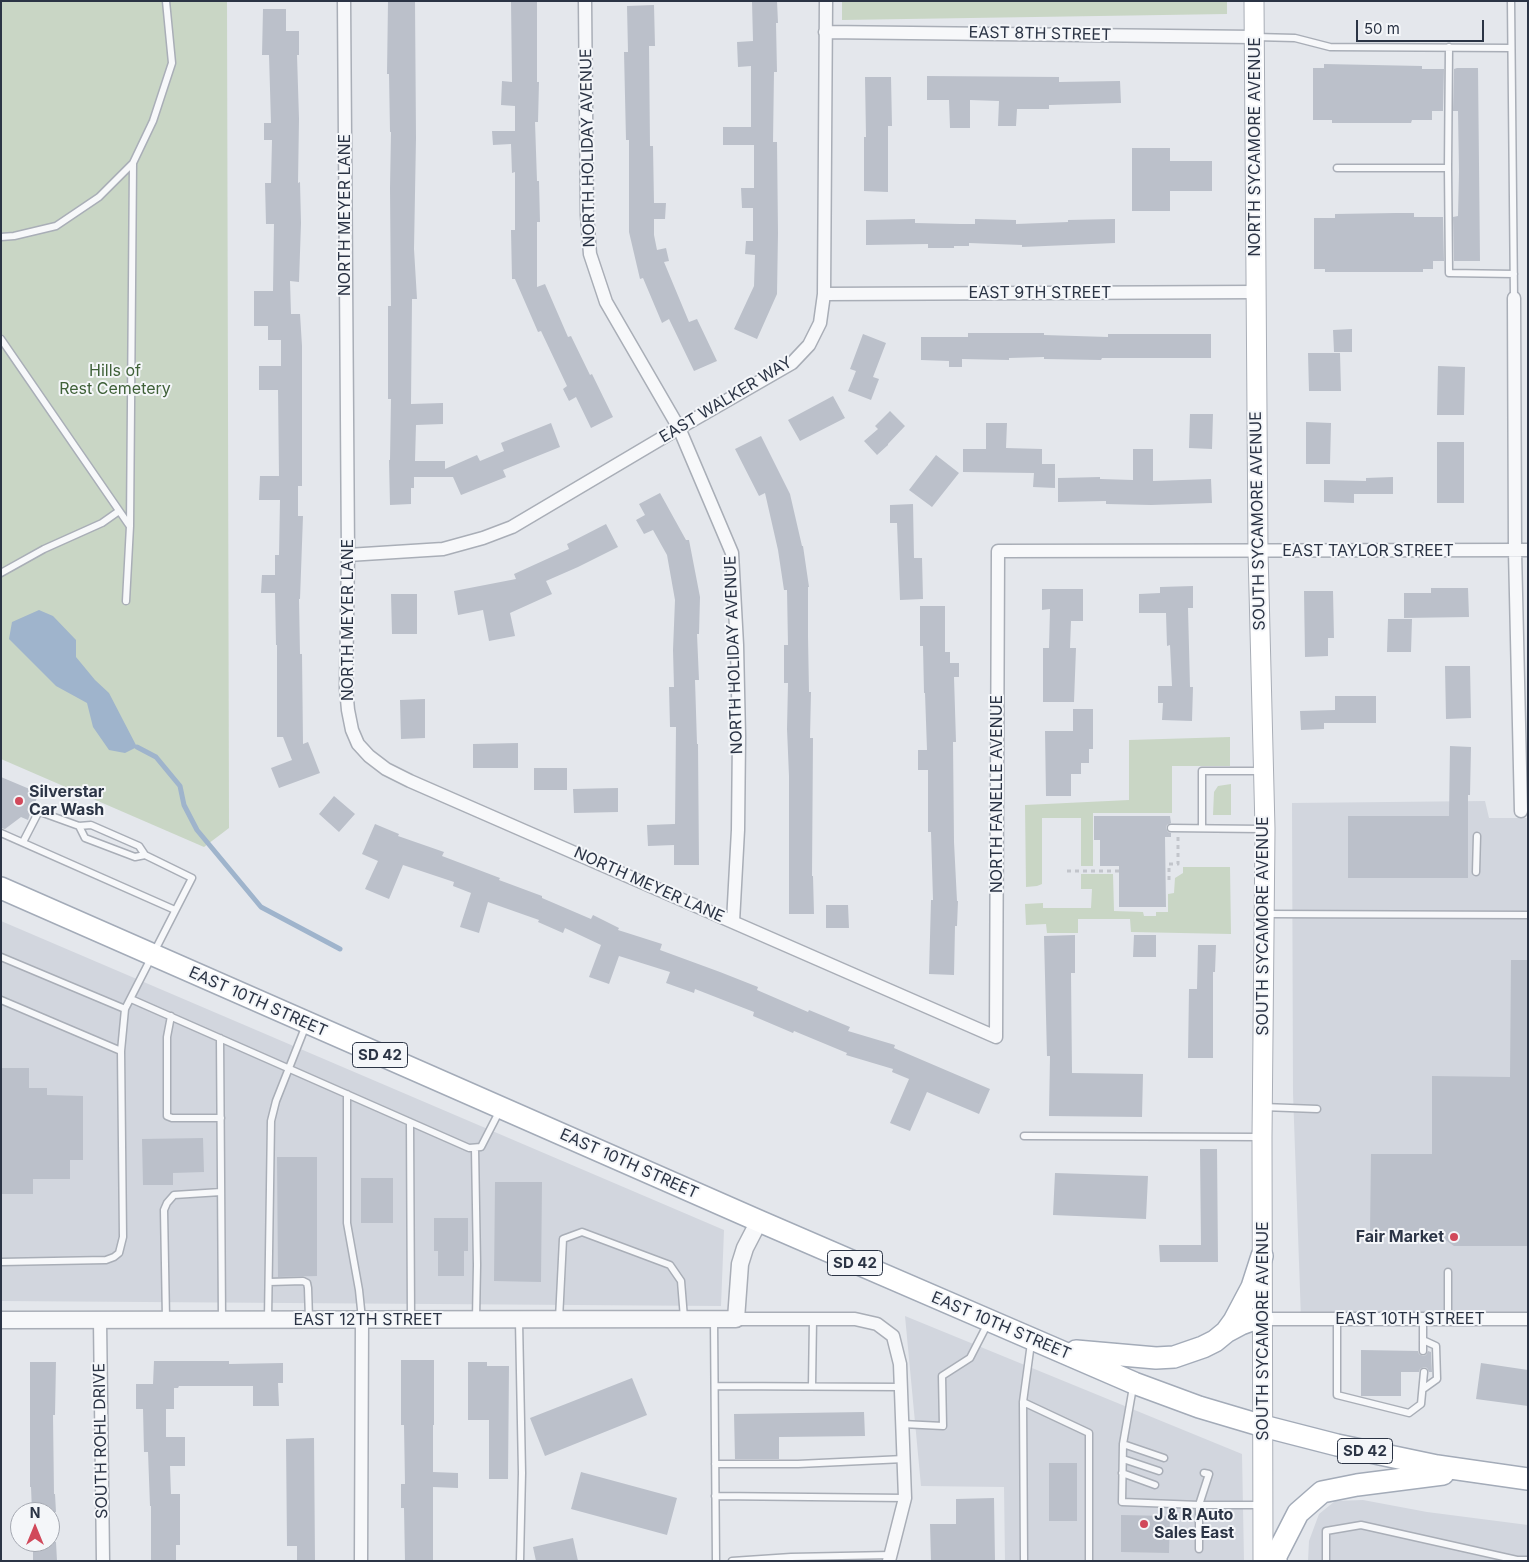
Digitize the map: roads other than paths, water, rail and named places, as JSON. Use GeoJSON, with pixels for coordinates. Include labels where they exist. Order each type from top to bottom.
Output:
{"type":"FeatureCollection","features":[{"type":"Feature","properties":{"kind":"main road","name":"NORTH SYCAMORE AVENUE"},"geometry":{"type":"LineString","coordinates":[[1254,1],[1256,292]]}},
{"type":"Feature","properties":{"kind":"main road","name":"SOUTH SYCAMORE AVENUE"},"geometry":{"type":"LineString","coordinates":[[1256,292],[1258,551],[1265,829],[1262,1107],[1263,1561]]}},
{"type":"Feature","properties":{"kind":"main road","name":"EAST 10TH STREET"},"geometry":{"type":"LineString","coordinates":[[1,888],[759,1221],[1134,1383],[1198,1407],[1263,1426]]}},
{"type":"Feature","properties":{"kind":"main road"},"geometry":{"type":"LineString","coordinates":[[1226,1332],[1249,1293],[1262,1256]]}},
{"type":"Feature","properties":{"kind":"main road"},"geometry":{"type":"LineString","coordinates":[[1053,1348],[1135,1357],[1174,1357],[1203,1347],[1241,1324],[1263,1319]]}},
{"type":"Feature","properties":{"kind":"main road","name":"SD 42"},"geometry":{"type":"LineString","coordinates":[[1263,1426],[1337,1445],[1437,1466],[1528,1478]]}},
{"type":"Feature","properties":{"kind":"main road"},"geometry":{"type":"LineString","coordinates":[[1276,1561],[1276,1556],[1298,1513],[1322,1492],[1357,1485],[1468,1471]]}},
{"type":"Feature","properties":{"kind":"street","name":"NORTH MEYER LANE"},"geometry":{"type":"LineString","coordinates":[[344,1],[348,555],[346,688],[352,730],[358,744],[369,756],[386,769],[410,781],[996,1037]]}},
{"type":"Feature","properties":{"kind":"street","name":"NORTH HOLIDAY AVENUE"},"geometry":{"type":"LineString","coordinates":[[585,1],[587,216],[590,254],[606,302],[679,428],[732,553],[739,737],[738,830],[734,922]]}},
{"type":"Feature","properties":{"kind":"street","name":"EAST WALKER WAY"},"geometry":{"type":"LineString","coordinates":[[348,555],[443,549],[483,538],[512,527],[792,363],[809,345],[820,322],[824,294],[826,1]]}},
{"type":"Feature","properties":{"kind":"street","name":"EAST 8TH STREET"},"geometry":{"type":"LineString","coordinates":[[825,32],[1254,37]]}},
{"type":"Feature","properties":{"kind":"street","name":"EAST 9TH STREET"},"geometry":{"type":"LineString","coordinates":[[824,294],[1256,292]]}},
{"type":"Feature","properties":{"kind":"street"},"geometry":{"type":"LineString","coordinates":[[1514,298],[1515,551],[1521,811]]}},
{"type":"Feature","properties":{"kind":"street","name":"EAST TAYLOR STREET"},"geometry":{"type":"LineString","coordinates":[[998,551],[1528,550]]}},
{"type":"Feature","properties":{"kind":"street","name":"NORTH FANELLE AVENUE"},"geometry":{"type":"LineString","coordinates":[[996,1037],[998,551]]}},
{"type":"Feature","properties":{"kind":"street"},"geometry":{"type":"LineString","coordinates":[[736,1319],[740,1264],[745,1248],[759,1221]]}},
{"type":"Feature","properties":{"kind":"street","name":"EAST 12TH STREET"},"geometry":{"type":"LineString","coordinates":[[1,1320],[855,1319],[877,1324],[893,1336],[900,1364],[901,1387]]}},
{"type":"Feature","properties":{"kind":"street","name":"EAST 10TH STREET"},"geometry":{"type":"LineString","coordinates":[[1263,1319],[1528,1319]]}},
{"type":"Feature","properties":{"kind":"street","name":"SOUTH ROHL DRIVE"},"geometry":{"type":"LineString","coordinates":[[100,1320],[103,1561]]}},
{"type":"Feature","properties":{"kind":"street"},"geometry":{"type":"LineString","coordinates":[[361,1561],[362,1320]]}},
{"type":"Feature","properties":{"kind":"street"},"geometry":{"type":"LineString","coordinates":[[890,1558],[905,1498],[901,1387]]}},
{"type":"Feature","properties":{"kind":"lane"},"geometry":{"type":"LineString","coordinates":[[1,237],[14,236],[56,226],[99,197],[133,163],[153,121],[172,64],[166,1]]}},
{"type":"Feature","properties":{"kind":"lane"},"geometry":{"type":"LineString","coordinates":[[1510,1],[1514,298]]}},
{"type":"Feature","properties":{"kind":"lane"},"geometry":{"type":"LineString","coordinates":[[1254,37],[1296,38],[1330,47],[1511,48]]}},
{"type":"Feature","properties":{"kind":"lane"},"geometry":{"type":"LineString","coordinates":[[1449,47],[1449,272],[1514,274]]}},
{"type":"Feature","properties":{"kind":"lane"},"geometry":{"type":"LineString","coordinates":[[126,602],[130,526],[133,163]]}},
{"type":"Feature","properties":{"kind":"lane"},"geometry":{"type":"LineString","coordinates":[[1337,168],[1448,168]]}},
{"type":"Feature","properties":{"kind":"lane"},"geometry":{"type":"LineString","coordinates":[[1,339],[130,526]]}},
{"type":"Feature","properties":{"kind":"lane"},"geometry":{"type":"LineString","coordinates":[[1,573],[44,550],[102,523],[119,511]]}},
{"type":"Feature","properties":{"kind":"lane"},"geometry":{"type":"LineString","coordinates":[[1202,828],[1202,771],[1263,771]]}},
{"type":"Feature","properties":{"kind":"lane"},"geometry":{"type":"LineString","coordinates":[[1,1262],[106,1260],[119,1253],[122,1237],[122,1050],[125,1009],[192,878],[145,855],[139,846],[91,825],[79,826],[36,810],[23,842]]}},
{"type":"Feature","properties":{"kind":"lane"},"geometry":{"type":"LineString","coordinates":[[79,826],[85,838],[135,857],[145,855]]}},
{"type":"Feature","properties":{"kind":"lane"},"geometry":{"type":"LineString","coordinates":[[1174,828],[1265,829]]}},
{"type":"Feature","properties":{"kind":"lane"},"geometry":{"type":"LineString","coordinates":[[1,833],[175,910]]}},
{"type":"Feature","properties":{"kind":"lane"},"geometry":{"type":"LineString","coordinates":[[1476,872],[1477,836]]}},
{"type":"Feature","properties":{"kind":"lane"},"geometry":{"type":"LineString","coordinates":[[1265,914],[1528,915]]}},
{"type":"Feature","properties":{"kind":"lane"},"geometry":{"type":"LineString","coordinates":[[1,957],[125,1009]]}},
{"type":"Feature","properties":{"kind":"lane"},"geometry":{"type":"LineString","coordinates":[[131,998],[469,1148],[481,1147],[501,1108]]}},
{"type":"Feature","properties":{"kind":"lane"},"geometry":{"type":"LineString","coordinates":[[1,1000],[97,1042],[122,1050]]}},
{"type":"Feature","properties":{"kind":"lane"},"geometry":{"type":"LineString","coordinates":[[171,1016],[167,1038],[167,1116],[172,1118],[221,1118]]}},
{"type":"Feature","properties":{"kind":"lane"},"geometry":{"type":"LineString","coordinates":[[268,1320],[272,1121],[276,1101],[307,1023]]}},
{"type":"Feature","properties":{"kind":"lane"},"geometry":{"type":"LineString","coordinates":[[220,1038],[222,1320]]}},
{"type":"Feature","properties":{"kind":"lane"},"geometry":{"type":"LineString","coordinates":[[347,1094],[347,1223],[359,1290],[362,1320]]}},
{"type":"Feature","properties":{"kind":"lane"},"geometry":{"type":"LineString","coordinates":[[1262,1107],[1317,1109]]}},
{"type":"Feature","properties":{"kind":"lane"},"geometry":{"type":"LineString","coordinates":[[410,1122],[411,1320]]}},
{"type":"Feature","properties":{"kind":"lane"},"geometry":{"type":"LineString","coordinates":[[1024,1136],[1262,1138]]}},
{"type":"Feature","properties":{"kind":"lane"},"geometry":{"type":"LineString","coordinates":[[475,1148],[476,1320]]}},
{"type":"Feature","properties":{"kind":"lane"},"geometry":{"type":"LineString","coordinates":[[166,1320],[164,1210],[167,1202],[174,1194],[221,1192]]}},
{"type":"Feature","properties":{"kind":"lane"},"geometry":{"type":"LineString","coordinates":[[559,1320],[563,1239],[582,1232],[670,1265],[681,1281],[684,1320]]}},
{"type":"Feature","properties":{"kind":"lane"},"geometry":{"type":"LineString","coordinates":[[1448,1272],[1448,1319]]}},
{"type":"Feature","properties":{"kind":"lane"},"geometry":{"type":"LineString","coordinates":[[269,1282],[303,1282],[307,1284],[310,1320]]}},
{"type":"Feature","properties":{"kind":"lane"},"geometry":{"type":"LineString","coordinates":[[714,1319],[716,1561]]}},
{"type":"Feature","properties":{"kind":"lane"},"geometry":{"type":"LineString","coordinates":[[812,1386],[813,1319]]}},
{"type":"Feature","properties":{"kind":"lane"},"geometry":{"type":"LineString","coordinates":[[1337,1319],[1337,1395],[1409,1413],[1422,1404],[1424,1372]]}},
{"type":"Feature","properties":{"kind":"lane"},"geometry":{"type":"LineString","coordinates":[[1422,1319],[1423,1351]]}},
{"type":"Feature","properties":{"kind":"lane"},"geometry":{"type":"LineString","coordinates":[[519,1320],[522,1473],[520,1561]]}},
{"type":"Feature","properties":{"kind":"lane"},"geometry":{"type":"LineString","coordinates":[[902,1424],[942,1426],[942,1376],[970,1358],[989,1320]]}},
{"type":"Feature","properties":{"kind":"lane"},"geometry":{"type":"LineString","coordinates":[[1024,1561],[1023,1402],[1031,1339]]}},
{"type":"Feature","properties":{"kind":"lane"},"geometry":{"type":"LineString","coordinates":[[1422,1388],[1437,1379],[1436,1346],[1423,1340]]}},
{"type":"Feature","properties":{"kind":"lane"},"geometry":{"type":"LineString","coordinates":[[1134,1383],[1123,1444],[1122,1502],[1172,1504],[1198,1501],[1263,1505]]}},
{"type":"Feature","properties":{"kind":"lane"},"geometry":{"type":"LineString","coordinates":[[715,1386],[901,1387]]}},
{"type":"Feature","properties":{"kind":"lane"},"geometry":{"type":"LineString","coordinates":[[1023,1402],[1089,1433],[1089,1561]]}},
{"type":"Feature","properties":{"kind":"lane"},"geometry":{"type":"LineString","coordinates":[[1123,1444],[1164,1458]]}},
{"type":"Feature","properties":{"kind":"lane"},"geometry":{"type":"LineString","coordinates":[[715,1464],[798,1464],[904,1459]]}},
{"type":"Feature","properties":{"kind":"lane"},"geometry":{"type":"LineString","coordinates":[[1122,1459],[1159,1472]]}},
{"type":"Feature","properties":{"kind":"lane"},"geometry":{"type":"LineString","coordinates":[[1199,1549],[1198,1501],[1202,1486],[1209,1474],[1204,1473]]}},
{"type":"Feature","properties":{"kind":"lane"},"geometry":{"type":"LineString","coordinates":[[1122,1474],[1155,1485]]}},
{"type":"Feature","properties":{"kind":"lane"},"geometry":{"type":"LineString","coordinates":[[715,1496],[905,1498]]}},
{"type":"Feature","properties":{"kind":"lane"},"geometry":{"type":"LineString","coordinates":[[1172,1504],[1175,1496]]}},
{"type":"Feature","properties":{"kind":"lane"},"geometry":{"type":"LineString","coordinates":[[1326,1561],[1326,1531],[1361,1525],[1517,1560],[1528,1560]]}},
{"type":"Feature","properties":{"kind":"lane"},"geometry":{"type":"LineString","coordinates":[[732,1561],[791,1557],[890,1558]]}},
{"type":"Feature","properties":{"kind":"water"},"geometry":{"type":"Polygon","coordinates":[[[39,610],[53,616],[76,640],[76,657],[95,680],[109,693],[137,747],[125,753],[109,750],[93,727],[87,703],[56,686],[9,639],[12,622],[39,610]]]}},
{"type":"Feature","properties":{"kind":"waterway"},"geometry":{"type":"LineString","coordinates":[[137,747],[156,757],[180,786],[184,805],[197,830],[261,907],[340,949]]}},
{"type":"Feature","properties":{"kind":"place","name":"Silverstar Car Wash"},"geometry":{"type":"Point","coordinates":[19,801]}},
{"type":"Feature","properties":{"kind":"place","name":"Fair Market"},"geometry":{"type":"Point","coordinates":[1454,1237]}},
{"type":"Feature","properties":{"kind":"place","name":"J & R Auto Sales East"},"geometry":{"type":"Point","coordinates":[1144,1524]}},
{"type":"Feature","properties":{"kind":"park label","name":"Hills of Rest Cemetery"},"geometry":{"type":"Point","coordinates":[115,380]}}]}
